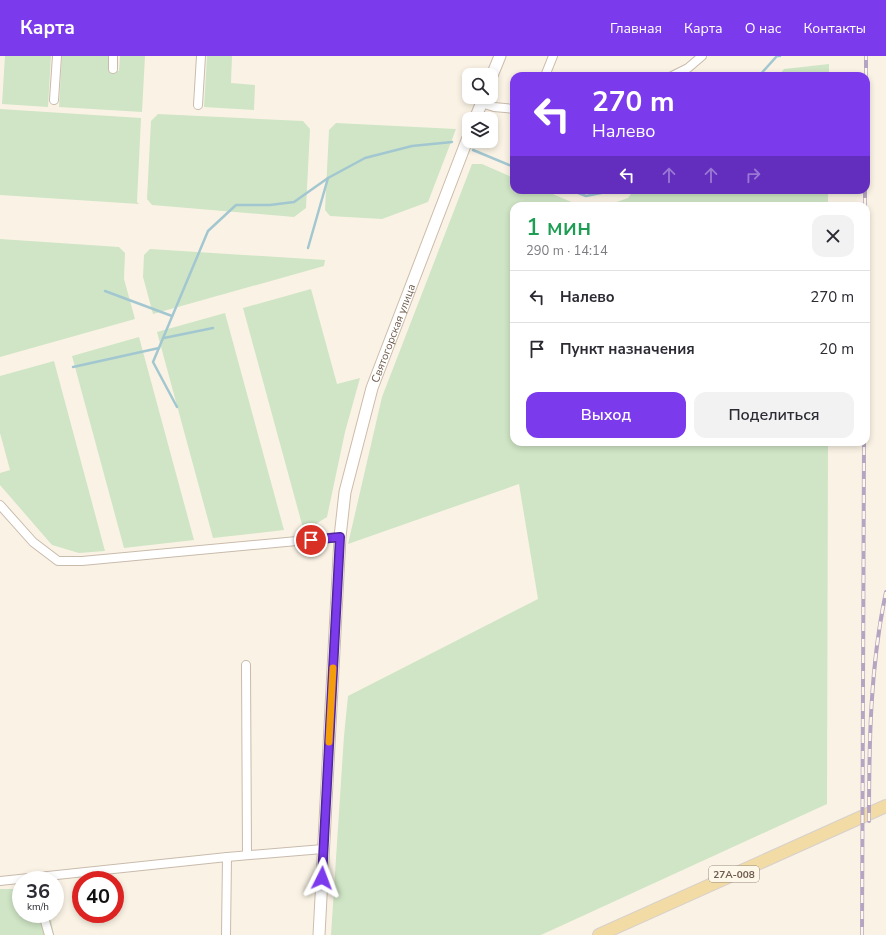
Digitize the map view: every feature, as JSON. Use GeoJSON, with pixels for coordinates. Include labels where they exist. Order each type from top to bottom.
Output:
{"type":"FeatureCollection","features":[{"type":"Feature","properties":{"kind":"main road","name":"27А-008"},"geometry":{"type":"LineString","coordinates":[[599,935],[886,806]]}},
{"type":"Feature","properties":{"kind":"street"},"geometry":{"type":"LineString","coordinates":[[54,100],[57,56]]}},
{"type":"Feature","properties":{"kind":"street"},"geometry":{"type":"LineString","coordinates":[[113,56],[113,69]]}},
{"type":"Feature","properties":{"kind":"street"},"geometry":{"type":"LineString","coordinates":[[198,105],[201,56]]}},
{"type":"Feature","properties":{"kind":"street"},"geometry":{"type":"LineString","coordinates":[[495,68],[500,56]]}},
{"type":"Feature","properties":{"kind":"street"},"geometry":{"type":"LineString","coordinates":[[547,72],[553,56]]}},
{"type":"Feature","properties":{"kind":"street"},"geometry":{"type":"LineString","coordinates":[[680,72],[688,68],[702,56]]}},
{"type":"Feature","properties":{"kind":"street"},"geometry":{"type":"LineString","coordinates":[[490,104],[510,108]]}},
{"type":"Feature","properties":{"kind":"street","name":"Святогорская улица"},"geometry":{"type":"LineString","coordinates":[[319,935],[340,537],[345,492],[372,388],[464,148]]}},
{"type":"Feature","properties":{"kind":"street"},"geometry":{"type":"LineString","coordinates":[[0,505],[33,542],[58,560],[82,561],[340,537]]}},
{"type":"Feature","properties":{"kind":"street"},"geometry":{"type":"LineString","coordinates":[[246,665],[247,855]]}},
{"type":"Feature","properties":{"kind":"street"},"geometry":{"type":"LineString","coordinates":[[64,875],[227,857],[324,849]]}},
{"type":"Feature","properties":{"kind":"street"},"geometry":{"type":"LineString","coordinates":[[226,935],[227,857]]}},
{"type":"Feature","properties":{"kind":"street"},"geometry":{"type":"LineString","coordinates":[[0,881],[12,880]]}},
{"type":"Feature","properties":{"kind":"street"},"geometry":{"type":"LineString","coordinates":[[45,923],[48,935]]}},
{"type":"Feature","properties":{"kind":"green space"},"geometry":{"type":"Polygon","coordinates":[[[5,56],[51,56],[48,107],[2,104],[5,56]]]}},
{"type":"Feature","properties":{"kind":"green space"},"geometry":{"type":"Polygon","coordinates":[[[62,56],[108,56],[108,70],[119,71],[120,56],[145,56],[142,112],[59,107],[62,56]]]}},
{"type":"Feature","properties":{"kind":"green space"},"geometry":{"type":"Polygon","coordinates":[[[207,56],[232,56],[231,83],[255,85],[254,110],[204,107],[207,56]]]}},
{"type":"Feature","properties":{"kind":"green space"},"geometry":{"type":"Polygon","coordinates":[[[829,64],[829,72],[781,72],[784,69],[829,64]]]}},
{"type":"Feature","properties":{"kind":"green space"},"geometry":{"type":"Polygon","coordinates":[[[0,109],[141,118],[137,202],[139,204],[0,195],[0,109]]]}},
{"type":"Feature","properties":{"kind":"green space"},"geometry":{"type":"Polygon","coordinates":[[[158,114],[303,121],[310,129],[306,208],[294,217],[152,205],[147,199],[151,121],[158,114]]]}},
{"type":"Feature","properties":{"kind":"green space"},"geometry":{"type":"Polygon","coordinates":[[[336,123],[456,129],[428,202],[382,219],[330,216],[325,210],[329,130],[336,123]]]}},
{"type":"Feature","properties":{"kind":"green space"},"geometry":{"type":"Polygon","coordinates":[[[472,164],[482,164],[510,176],[510,194],[552,194],[572,202],[510,202],[510,446],[828,446],[827,804],[541,935],[331,935],[348,696],[538,599],[519,484],[348,544],[382,397],[472,164]]]}},
{"type":"Feature","properties":{"kind":"green space"},"geometry":{"type":"Polygon","coordinates":[[[631,194],[828,194],[828,202],[616,202],[628,198],[631,194]]]}},
{"type":"Feature","properties":{"kind":"green space"},"geometry":{"type":"Polygon","coordinates":[[[0,239],[119,247],[125,253],[124,279],[135,319],[0,357],[0,239]]]}},
{"type":"Feature","properties":{"kind":"green space"},"geometry":{"type":"Polygon","coordinates":[[[150,249],[325,260],[324,266],[153,314],[143,277],[144,255],[150,249]]]}},
{"type":"Feature","properties":{"kind":"green space"},"geometry":{"type":"Polygon","coordinates":[[[311,289],[337,384],[360,378],[345,432],[327,517],[311,527],[303,528],[243,308],[311,289]]]}},
{"type":"Feature","properties":{"kind":"green space"},"geometry":{"type":"Polygon","coordinates":[[[225,313],[284,530],[213,538],[157,332],[225,313]]]}},
{"type":"Feature","properties":{"kind":"green space"},"geometry":{"type":"Polygon","coordinates":[[[139,337],[194,540],[124,548],[72,356],[139,337]]]}},
{"type":"Feature","properties":{"kind":"green space"},"geometry":{"type":"Polygon","coordinates":[[[54,361],[105,551],[79,553],[52,545],[0,485],[0,473],[10,470],[0,433],[0,376],[54,361]]]}},
{"type":"Feature","properties":{"kind":"green space"},"geometry":{"type":"Polygon","coordinates":[[[0,889],[12,889],[12,923],[52,923],[54,935],[0,935],[0,889]]]}},
{"type":"Feature","properties":{"kind":"waterway"},"geometry":{"type":"LineString","coordinates":[[763,72],[777,56],[780,56]]}},
{"type":"Feature","properties":{"kind":"waterway"},"geometry":{"type":"LineString","coordinates":[[177,407],[153,362],[208,231],[236,205],[270,205],[294,202],[328,178],[365,158],[412,146],[452,142]]}},
{"type":"Feature","properties":{"kind":"waterway"},"geometry":{"type":"LineString","coordinates":[[473,150],[510,165]]}},
{"type":"Feature","properties":{"kind":"waterway"},"geometry":{"type":"LineString","coordinates":[[308,248],[328,178]]}},
{"type":"Feature","properties":{"kind":"waterway"},"geometry":{"type":"LineString","coordinates":[[581,194],[586,196],[596,194]]}},
{"type":"Feature","properties":{"kind":"waterway"},"geometry":{"type":"LineString","coordinates":[[105,291],[172,316]]}},
{"type":"Feature","properties":{"kind":"waterway"},"geometry":{"type":"LineString","coordinates":[[164,338],[213,328]]}},
{"type":"Feature","properties":{"kind":"waterway"},"geometry":{"type":"LineString","coordinates":[[73,367],[159,348]]}},
{"type":"Feature","properties":{"kind":"railway"},"geometry":{"type":"LineString","coordinates":[[866,56],[866,72]]}},
{"type":"Feature","properties":{"kind":"railway"},"geometry":{"type":"LineString","coordinates":[[865,194],[865,202]]}},
{"type":"Feature","properties":{"kind":"railway"},"geometry":{"type":"LineString","coordinates":[[862,935],[864,446]]}},
{"type":"Feature","properties":{"kind":"railway"},"geometry":{"type":"LineString","coordinates":[[869,821],[870,734],[874,677],[886,592]]}},
{"type":"Feature","properties":{"kind":"slow traffic"},"geometry":{"type":"LineString","coordinates":[[329,742],[333,668]]}},
{"type":"Feature","properties":{"kind":"route"},"geometry":{"type":"LineString","coordinates":[[311,540],[340,537],[322,878]]}}]}
